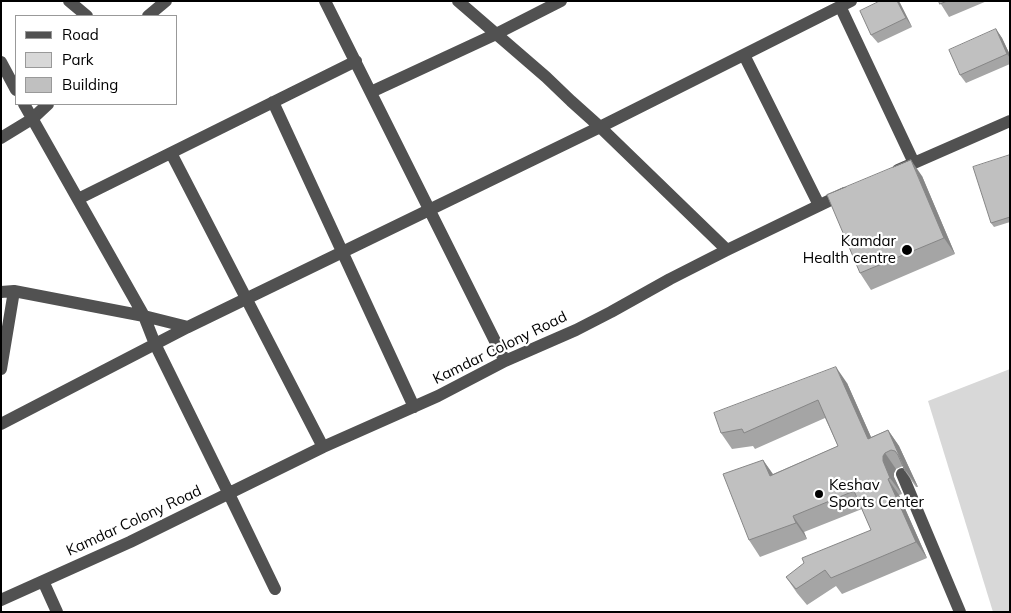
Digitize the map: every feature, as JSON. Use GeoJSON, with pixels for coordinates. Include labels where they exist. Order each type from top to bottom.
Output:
{"type":"FeatureCollection","features":[{"type":"Feature","properties":{"kind":"street"},"geometry":{"type":"LineString","coordinates":[[69,1],[86,15]]}},
{"type":"Feature","properties":{"kind":"street"},"geometry":{"type":"LineString","coordinates":[[149,15],[166,1]]}},
{"type":"Feature","properties":{"kind":"street"},"geometry":{"type":"LineString","coordinates":[[325,1],[505,361]]}},
{"type":"Feature","properties":{"kind":"street"},"geometry":{"type":"LineString","coordinates":[[458,1],[546,77],[727,250]]}},
{"type":"Feature","properties":{"kind":"street"},"geometry":{"type":"LineString","coordinates":[[371,92],[496,34],[561,1]]}},
{"type":"Feature","properties":{"kind":"street"},"geometry":{"type":"LineString","coordinates":[[1,424],[246,298],[600,127],[845,4],[914,163]]}},
{"type":"Feature","properties":{"kind":"street"},"geometry":{"type":"LineString","coordinates":[[744,55],[819,205]]}},
{"type":"Feature","properties":{"kind":"street"},"geometry":{"type":"LineString","coordinates":[[78,199],[356,61]]}},
{"type":"Feature","properties":{"kind":"street"},"geometry":{"type":"LineString","coordinates":[[1,62],[15,88]]}},
{"type":"Feature","properties":{"kind":"street"},"geometry":{"type":"LineString","coordinates":[[272,102],[414,407]]}},
{"type":"Feature","properties":{"kind":"street"},"geometry":{"type":"LineString","coordinates":[[25,105],[144,316],[155,344],[230,494],[275,590]]}},
{"type":"Feature","properties":{"kind":"street"},"geometry":{"type":"LineString","coordinates":[[1,138],[32,118],[47,105]]}},
{"type":"Feature","properties":{"kind":"street"},"geometry":{"type":"LineString","coordinates":[[888,174],[1010,121]]}},
{"type":"Feature","properties":{"kind":"street"},"geometry":{"type":"LineString","coordinates":[[170,153],[323,447]]}},
{"type":"Feature","properties":{"kind":"street","name":"Kamdar Colony Road"},"geometry":{"type":"LineString","coordinates":[[1,600],[130,542],[323,447],[438,396],[505,361],[576,330],[727,250],[854,189]]}},
{"type":"Feature","properties":{"kind":"street"},"geometry":{"type":"LineString","coordinates":[[1,369],[8,292],[144,316],[188,327]]}},
{"type":"Feature","properties":{"kind":"street"},"geometry":{"type":"LineString","coordinates":[[902,474],[960,612]]}},
{"type":"Feature","properties":{"kind":"street"},"geometry":{"type":"LineString","coordinates":[[43,581],[57,612]]}},
{"type":"Feature","properties":{"kind":"green space"},"geometry":{"type":"Polygon","coordinates":[[[1010,369],[1010,612],[993,612],[928,401],[1010,369]]]}},
{"type":"Feature","properties":{"kind":"building"},"geometry":{"type":"Polygon","coordinates":[[[880,1],[897,1],[906,18],[871,35],[860,11],[880,1]]]}},
{"type":"Feature","properties":{"kind":"building"},"geometry":{"type":"Polygon","coordinates":[[[996,29],[1007,54],[960,75],[949,50],[996,29]]]}},
{"type":"Feature","properties":{"kind":"building"},"geometry":{"type":"Polygon","coordinates":[[[1010,155],[1010,217],[991,223],[973,167],[1010,155]]]}},
{"type":"Feature","properties":{"kind":"building"},"geometry":{"type":"Polygon","coordinates":[[[911,160],[944,238],[860,273],[827,195],[911,160]]]}},
{"type":"Feature","properties":{"kind":"building"},"geometry":{"type":"Polygon","coordinates":[[[836,367],[868,439],[888,430],[906,471],[895,451],[891,450],[885,453],[883,461],[890,478],[888,479],[916,542],[831,578],[825,570],[796,589],[786,577],[804,563],[802,558],[871,530],[854,491],[793,516],[796,523],[749,540],[723,474],[763,460],[770,476],[838,446],[818,400],[744,433],[742,429],[721,433],[714,413],[836,367]]]}},
{"type":"Feature","properties":{"kind":"place","name":"Kamdar Health centre"},"geometry":{"type":"Point","coordinates":[907,250]}},
{"type":"Feature","properties":{"kind":"place","name":"Keshav Sports Center"},"geometry":{"type":"Point","coordinates":[819,494]}}]}
